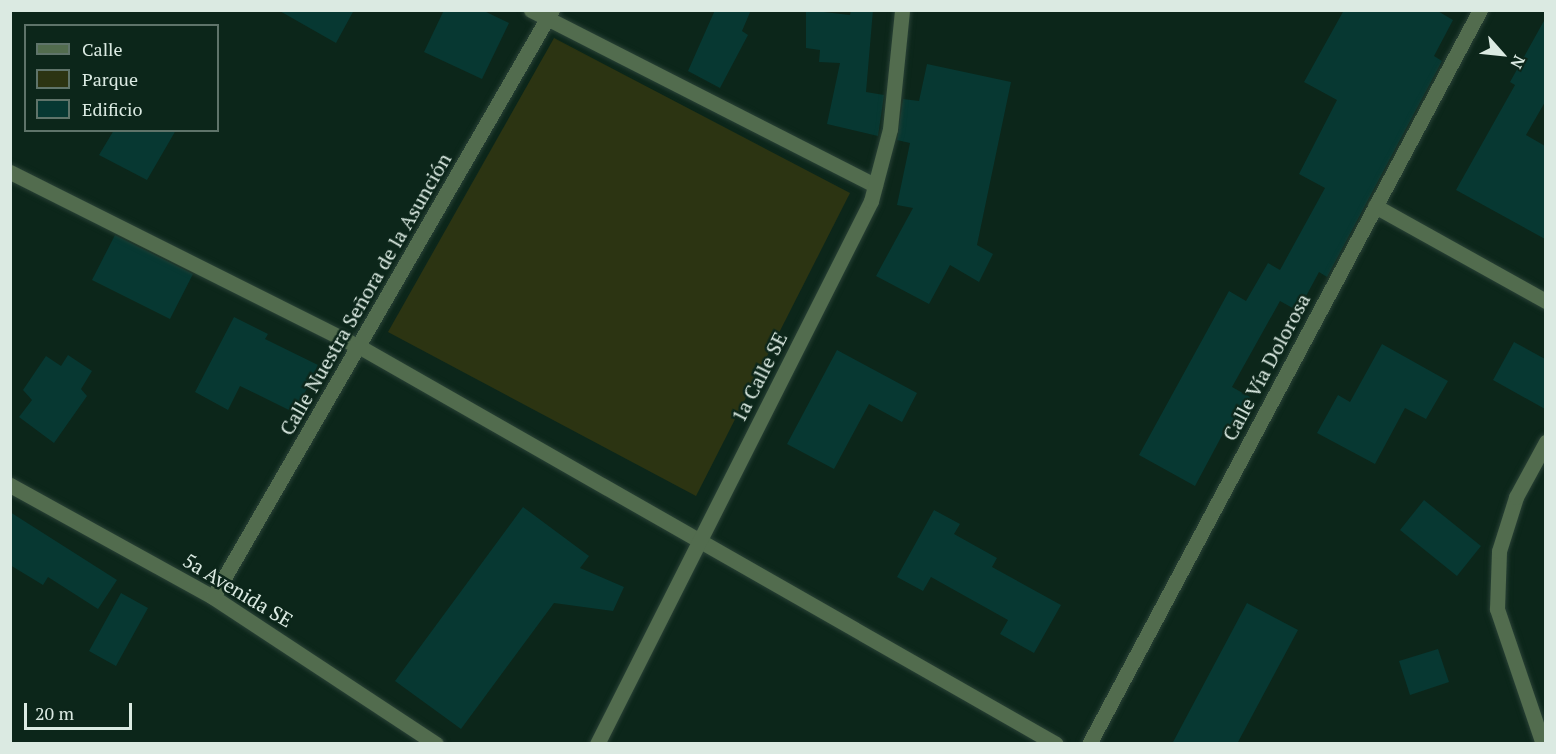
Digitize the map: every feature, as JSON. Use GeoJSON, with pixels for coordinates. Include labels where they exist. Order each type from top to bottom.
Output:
{"type":"FeatureCollection","features":[{"type":"Feature","properties":{"kind":"street"},"geometry":{"type":"LineString","coordinates":[[531,10],[550,15],[875,185]]}},
{"type":"Feature","properties":{"kind":"street","name":"1a Calle SE"},"geometry":{"type":"LineString","coordinates":[[597,744],[871,201],[890,129],[902,10]]}},
{"type":"Feature","properties":{"kind":"street","name":"Calle Vía Dolorosa"},"geometry":{"type":"LineString","coordinates":[[1089,744],[1480,10]]}},
{"type":"Feature","properties":{"kind":"street","name":"Calle Nuestra Señora de la Asunción"},"geometry":{"type":"LineString","coordinates":[[213,597],[360,347],[550,15]]}},
{"type":"Feature","properties":{"kind":"street"},"geometry":{"type":"LineString","coordinates":[[10,172],[360,347],[1056,744]]}},
{"type":"Feature","properties":{"kind":"street"},"geometry":{"type":"LineString","coordinates":[[1375,206],[1545,301]]}},
{"type":"Feature","properties":{"kind":"street"},"geometry":{"type":"LineString","coordinates":[[1543,744],[1497,609],[1498,551],[1516,497],[1545,441]]}},
{"type":"Feature","properties":{"kind":"street","name":"5a Avenida SE"},"geometry":{"type":"LineString","coordinates":[[10,485],[213,597],[436,744]]}},
{"type":"Feature","properties":{"kind":"green space"},"geometry":{"type":"Polygon","coordinates":[[[554,38],[850,193],[696,496],[388,332],[554,38]]]}},
{"type":"Feature","properties":{"kind":"building"},"geometry":{"type":"Polygon","coordinates":[[[278,10],[354,10],[336,43],[278,10]]]}},
{"type":"Feature","properties":{"kind":"building"},"geometry":{"type":"Polygon","coordinates":[[[444,10],[482,10],[509,23],[482,79],[424,52],[444,10]]]}},
{"type":"Feature","properties":{"kind":"building"},"geometry":{"type":"Polygon","coordinates":[[[715,10],[751,10],[742,31],[748,35],[720,88],[688,71],[715,10]]]}},
{"type":"Feature","properties":{"kind":"building"},"geometry":{"type":"Polygon","coordinates":[[[806,10],[850,15],[851,10],[873,10],[866,92],[884,95],[878,136],[827,124],[840,63],[819,62],[820,50],[806,48],[806,10]]]}},
{"type":"Feature","properties":{"kind":"building"},"geometry":{"type":"Polygon","coordinates":[[[1344,10],[1436,10],[1453,20],[1434,56],[1442,61],[1327,277],[1319,272],[1298,311],[1280,301],[1232,387],[1250,397],[1231,431],[1226,428],[1195,486],[1139,455],[1229,291],[1246,301],[1268,263],[1280,270],[1325,188],[1299,174],[1337,100],[1304,82],[1344,10]]]}},
{"type":"Feature","properties":{"kind":"building"},"geometry":{"type":"Polygon","coordinates":[[[1545,19],[1545,102],[1526,135],[1545,146],[1545,239],[1456,190],[1515,85],[1510,82],[1545,19]]]}},
{"type":"Feature","properties":{"kind":"building"},"geometry":{"type":"Polygon","coordinates":[[[927,64],[1011,82],[977,245],[993,254],[979,282],[950,265],[929,304],[876,276],[913,208],[897,205],[910,143],[897,140],[903,99],[919,101],[927,64]]]}},
{"type":"Feature","properties":{"kind":"building"},"geometry":{"type":"Polygon","coordinates":[[[113,132],[175,132],[147,180],[99,155],[113,132]]]}},
{"type":"Feature","properties":{"kind":"building"},"geometry":{"type":"Polygon","coordinates":[[[115,235],[193,274],[170,319],[92,280],[115,235]]]}},
{"type":"Feature","properties":{"kind":"building"},"geometry":{"type":"Polygon","coordinates":[[[234,317],[268,334],[265,339],[318,365],[295,413],[240,386],[228,410],[195,392],[234,317]]]}},
{"type":"Feature","properties":{"kind":"building"},"geometry":{"type":"Polygon","coordinates":[[[1514,342],[1545,359],[1545,409],[1493,380],[1514,342]]]}},
{"type":"Feature","properties":{"kind":"building"},"geometry":{"type":"Polygon","coordinates":[[[1382,344],[1448,381],[1426,419],[1405,408],[1375,464],[1317,433],[1338,395],[1350,402],[1382,344]]]}},
{"type":"Feature","properties":{"kind":"building"},"geometry":{"type":"Polygon","coordinates":[[[837,350],[917,393],[902,422],[869,404],[834,469],[787,444],[837,350]]]}},
{"type":"Feature","properties":{"kind":"building"},"geometry":{"type":"Polygon","coordinates":[[[68,355],[92,371],[81,389],[87,396],[54,443],[19,417],[32,400],[23,390],[46,356],[61,366],[68,355]]]}},
{"type":"Feature","properties":{"kind":"building"},"geometry":{"type":"Polygon","coordinates":[[[1424,500],[1481,546],[1457,576],[1400,530],[1424,500]]]}},
{"type":"Feature","properties":{"kind":"building"},"geometry":{"type":"Polygon","coordinates":[[[523,507],[589,556],[580,568],[624,587],[613,611],[554,603],[461,729],[395,681],[523,507]]]}},
{"type":"Feature","properties":{"kind":"building"},"geometry":{"type":"Polygon","coordinates":[[[934,510],[960,524],[954,534],[997,558],[992,567],[1061,605],[1034,653],[1000,634],[1008,620],[931,577],[923,591],[897,577],[934,510]]]}},
{"type":"Feature","properties":{"kind":"building"},"geometry":{"type":"Polygon","coordinates":[[[10,512],[117,580],[98,609],[48,577],[43,585],[10,565],[10,512]]]}},
{"type":"Feature","properties":{"kind":"building"},"geometry":{"type":"Polygon","coordinates":[[[121,593],[148,608],[116,666],[89,651],[121,593]]]}},
{"type":"Feature","properties":{"kind":"building"},"geometry":{"type":"Polygon","coordinates":[[[1247,603],[1298,630],[1237,744],[1172,744],[1247,603]]]}},
{"type":"Feature","properties":{"kind":"building"},"geometry":{"type":"Polygon","coordinates":[[[1438,649],[1449,682],[1410,695],[1399,661],[1438,649]]]}}]}
